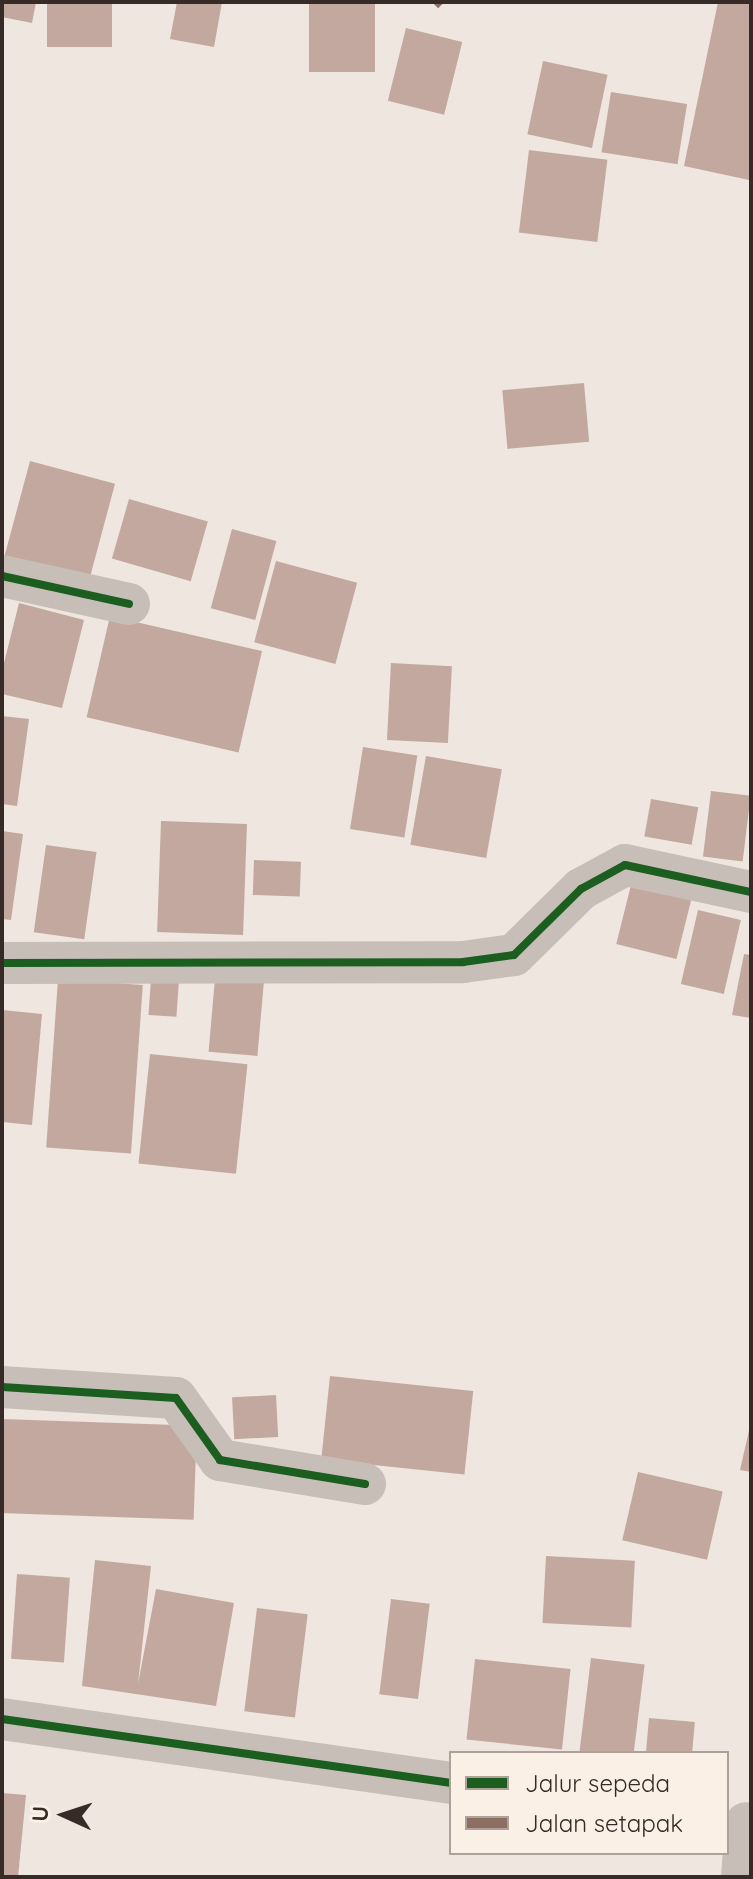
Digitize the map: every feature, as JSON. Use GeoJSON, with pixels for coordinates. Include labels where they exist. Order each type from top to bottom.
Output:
{"type":"FeatureCollection","features":[{"type":"Feature","properties":{"kind":"street"},"geometry":{"type":"LineString","coordinates":[[2,576],[129,604]]}},
{"type":"Feature","properties":{"kind":"street"},"geometry":{"type":"LineString","coordinates":[[2,963],[463,962],[514,955],[610,868],[625,865],[751,892]]}},
{"type":"Feature","properties":{"kind":"street"},"geometry":{"type":"LineString","coordinates":[[2,1387],[176,1398],[220,1460],[365,1484]]}},
{"type":"Feature","properties":{"kind":"street"},"geometry":{"type":"LineString","coordinates":[[2,1719],[449,1783]]}},
{"type":"Feature","properties":{"kind":"street"},"geometry":{"type":"LineString","coordinates":[[741,1822],[742,1877]]}},
{"type":"Feature","properties":{"kind":"building"},"geometry":{"type":"Polygon","coordinates":[[[2,2],[36,2],[32,23],[2,17],[2,2]]]}},
{"type":"Feature","properties":{"kind":"building"},"geometry":{"type":"Polygon","coordinates":[[[47,2],[112,2],[112,47],[47,47],[47,2]]]}},
{"type":"Feature","properties":{"kind":"building"},"geometry":{"type":"Polygon","coordinates":[[[177,2],[222,2],[214,47],[170,39],[177,2]]]}},
{"type":"Feature","properties":{"kind":"building"},"geometry":{"type":"Polygon","coordinates":[[[309,2],[375,2],[375,72],[309,72],[309,2]]]}},
{"type":"Feature","properties":{"kind":"building"},"geometry":{"type":"Polygon","coordinates":[[[718,2],[751,2],[749,180],[684,166],[718,2]]]}},
{"type":"Feature","properties":{"kind":"building"},"geometry":{"type":"Polygon","coordinates":[[[406,28],[462,42],[444,115],[388,101],[406,28]]]}},
{"type":"Feature","properties":{"kind":"building"},"geometry":{"type":"Polygon","coordinates":[[[543,61],[608,75],[592,148],[527,134],[543,61]]]}},
{"type":"Feature","properties":{"kind":"building"},"geometry":{"type":"Polygon","coordinates":[[[611,92],[687,104],[678,164],[601,152],[611,92]]]}},
{"type":"Feature","properties":{"kind":"building"},"geometry":{"type":"Polygon","coordinates":[[[529,150],[607,160],[597,242],[519,232],[529,150]]]}},
{"type":"Feature","properties":{"kind":"building"},"geometry":{"type":"Polygon","coordinates":[[[584,383],[589,442],[507,449],[502,390],[584,383]]]}},
{"type":"Feature","properties":{"kind":"building"},"geometry":{"type":"Polygon","coordinates":[[[30,461],[115,484],[89,582],[4,560],[30,461]]]}},
{"type":"Feature","properties":{"kind":"building"},"geometry":{"type":"Polygon","coordinates":[[[129,499],[208,522],[191,581],[112,559],[129,499]]]}},
{"type":"Feature","properties":{"kind":"building"},"geometry":{"type":"Polygon","coordinates":[[[232,529],[276,541],[255,620],[211,608],[232,529]]]}},
{"type":"Feature","properties":{"kind":"building"},"geometry":{"type":"Polygon","coordinates":[[[276,561],[357,583],[335,664],[254,642],[276,561]]]}},
{"type":"Feature","properties":{"kind":"building"},"geometry":{"type":"Polygon","coordinates":[[[19,603],[84,620],[62,708],[2,694],[2,671],[19,603]]]}},
{"type":"Feature","properties":{"kind":"building"},"geometry":{"type":"Polygon","coordinates":[[[110,616],[262,651],[239,752],[87,717],[110,616]]]}},
{"type":"Feature","properties":{"kind":"building"},"geometry":{"type":"Polygon","coordinates":[[[391,663],[452,666],[448,743],[387,740],[391,663]]]}},
{"type":"Feature","properties":{"kind":"building"},"geometry":{"type":"Polygon","coordinates":[[[2,716],[29,719],[17,806],[2,804],[2,716]]]}},
{"type":"Feature","properties":{"kind":"building"},"geometry":{"type":"Polygon","coordinates":[[[363,747],[417,756],[404,838],[350,829],[363,747]]]}},
{"type":"Feature","properties":{"kind":"building"},"geometry":{"type":"Polygon","coordinates":[[[426,756],[502,769],[486,858],[410,845],[426,756]]]}},
{"type":"Feature","properties":{"kind":"building"},"geometry":{"type":"Polygon","coordinates":[[[711,791],[751,796],[743,861],[703,857],[711,791]]]}},
{"type":"Feature","properties":{"kind":"building"},"geometry":{"type":"Polygon","coordinates":[[[651,799],[698,807],[692,845],[644,836],[651,799]]]}},
{"type":"Feature","properties":{"kind":"building"},"geometry":{"type":"Polygon","coordinates":[[[161,821],[247,824],[243,935],[157,932],[161,821]]]}},
{"type":"Feature","properties":{"kind":"building"},"geometry":{"type":"Polygon","coordinates":[[[2,831],[23,834],[11,920],[2,919],[2,831]]]}},
{"type":"Feature","properties":{"kind":"building"},"geometry":{"type":"Polygon","coordinates":[[[46,845],[97,852],[84,939],[34,932],[46,845]]]}},
{"type":"Feature","properties":{"kind":"building"},"geometry":{"type":"Polygon","coordinates":[[[254,860],[301,862],[300,897],[253,895],[254,860]]]}},
{"type":"Feature","properties":{"kind":"building"},"geometry":{"type":"Polygon","coordinates":[[[632,881],[692,896],[676,959],[616,944],[632,881]]]}},
{"type":"Feature","properties":{"kind":"building"},"geometry":{"type":"Polygon","coordinates":[[[698,910],[741,920],[724,994],[681,984],[698,910]]]}},
{"type":"Feature","properties":{"kind":"building"},"geometry":{"type":"Polygon","coordinates":[[[744,954],[751,955],[751,1018],[732,1015],[744,954]]]}},
{"type":"Feature","properties":{"kind":"building"},"geometry":{"type":"Polygon","coordinates":[[[216,967],[265,971],[257,1056],[209,1052],[216,967]]]}},
{"type":"Feature","properties":{"kind":"building"},"geometry":{"type":"Polygon","coordinates":[[[58,979],[143,985],[131,1154],[46,1148],[58,979]]]}},
{"type":"Feature","properties":{"kind":"building"},"geometry":{"type":"Polygon","coordinates":[[[151,979],[179,981],[176,1017],[148,1015],[151,979]]]}},
{"type":"Feature","properties":{"kind":"building"},"geometry":{"type":"Polygon","coordinates":[[[2,1010],[42,1014],[32,1125],[2,1122],[2,1010]]]}},
{"type":"Feature","properties":{"kind":"building"},"geometry":{"type":"Polygon","coordinates":[[[150,1054],[247,1064],[236,1174],[139,1163],[150,1054]]]}},
{"type":"Feature","properties":{"kind":"building"},"geometry":{"type":"Polygon","coordinates":[[[330,1376],[473,1391],[464,1475],[321,1460],[330,1376]]]}},
{"type":"Feature","properties":{"kind":"building"},"geometry":{"type":"Polygon","coordinates":[[[276,1395],[278,1437],[234,1439],[232,1397],[276,1395]]]}},
{"type":"Feature","properties":{"kind":"building"},"geometry":{"type":"Polygon","coordinates":[[[2,1419],[197,1426],[194,1520],[2,1513],[2,1419]]]}},
{"type":"Feature","properties":{"kind":"building"},"geometry":{"type":"Polygon","coordinates":[[[751,1426],[751,1472],[740,1470],[751,1426]]]}},
{"type":"Feature","properties":{"kind":"building"},"geometry":{"type":"Polygon","coordinates":[[[638,1472],[723,1492],[707,1560],[622,1540],[638,1472]]]}},
{"type":"Feature","properties":{"kind":"building"},"geometry":{"type":"Polygon","coordinates":[[[546,1556],[635,1561],[631,1628],[542,1623],[546,1556]]]}},
{"type":"Feature","properties":{"kind":"building"},"geometry":{"type":"Polygon","coordinates":[[[95,1560],[151,1566],[138,1684],[156,1589],[234,1603],[216,1706],[82,1686],[95,1560]]]}},
{"type":"Feature","properties":{"kind":"building"},"geometry":{"type":"Polygon","coordinates":[[[17,1574],[70,1578],[64,1662],[11,1659],[17,1574]]]}},
{"type":"Feature","properties":{"kind":"building"},"geometry":{"type":"Polygon","coordinates":[[[391,1599],[430,1604],[418,1699],[379,1694],[391,1599]]]}},
{"type":"Feature","properties":{"kind":"building"},"geometry":{"type":"Polygon","coordinates":[[[257,1608],[308,1614],[295,1717],[244,1711],[257,1608]]]}},
{"type":"Feature","properties":{"kind":"building"},"geometry":{"type":"Polygon","coordinates":[[[591,1658],[645,1665],[634,1751],[580,1751],[591,1658]]]}},
{"type":"Feature","properties":{"kind":"building"},"geometry":{"type":"Polygon","coordinates":[[[475,1659],[570,1669],[562,1750],[467,1740],[475,1659]]]}},
{"type":"Feature","properties":{"kind":"building"},"geometry":{"type":"Polygon","coordinates":[[[649,1718],[695,1722],[692,1751],[646,1751],[649,1718]]]}},
{"type":"Feature","properties":{"kind":"building"},"geometry":{"type":"Polygon","coordinates":[[[2,1793],[26,1795],[18,1877],[2,1877],[2,1793]]]}},
{"type":"Feature","properties":{"kind":"marked path"},"geometry":{"type":"LineString","coordinates":[[436,2],[440,6]]}},
{"type":"Feature","properties":{"kind":"cycle path"},"geometry":{"type":"LineString","coordinates":[[2,576],[129,604]]}},
{"type":"Feature","properties":{"kind":"cycle path"},"geometry":{"type":"LineString","coordinates":[[2,963],[463,962],[514,955],[581,889],[625,865],[751,892]]}},
{"type":"Feature","properties":{"kind":"cycle path"},"geometry":{"type":"LineString","coordinates":[[2,1387],[176,1398],[220,1460],[365,1484]]}},
{"type":"Feature","properties":{"kind":"cycle path"},"geometry":{"type":"LineString","coordinates":[[2,1719],[449,1783]]}}]}
